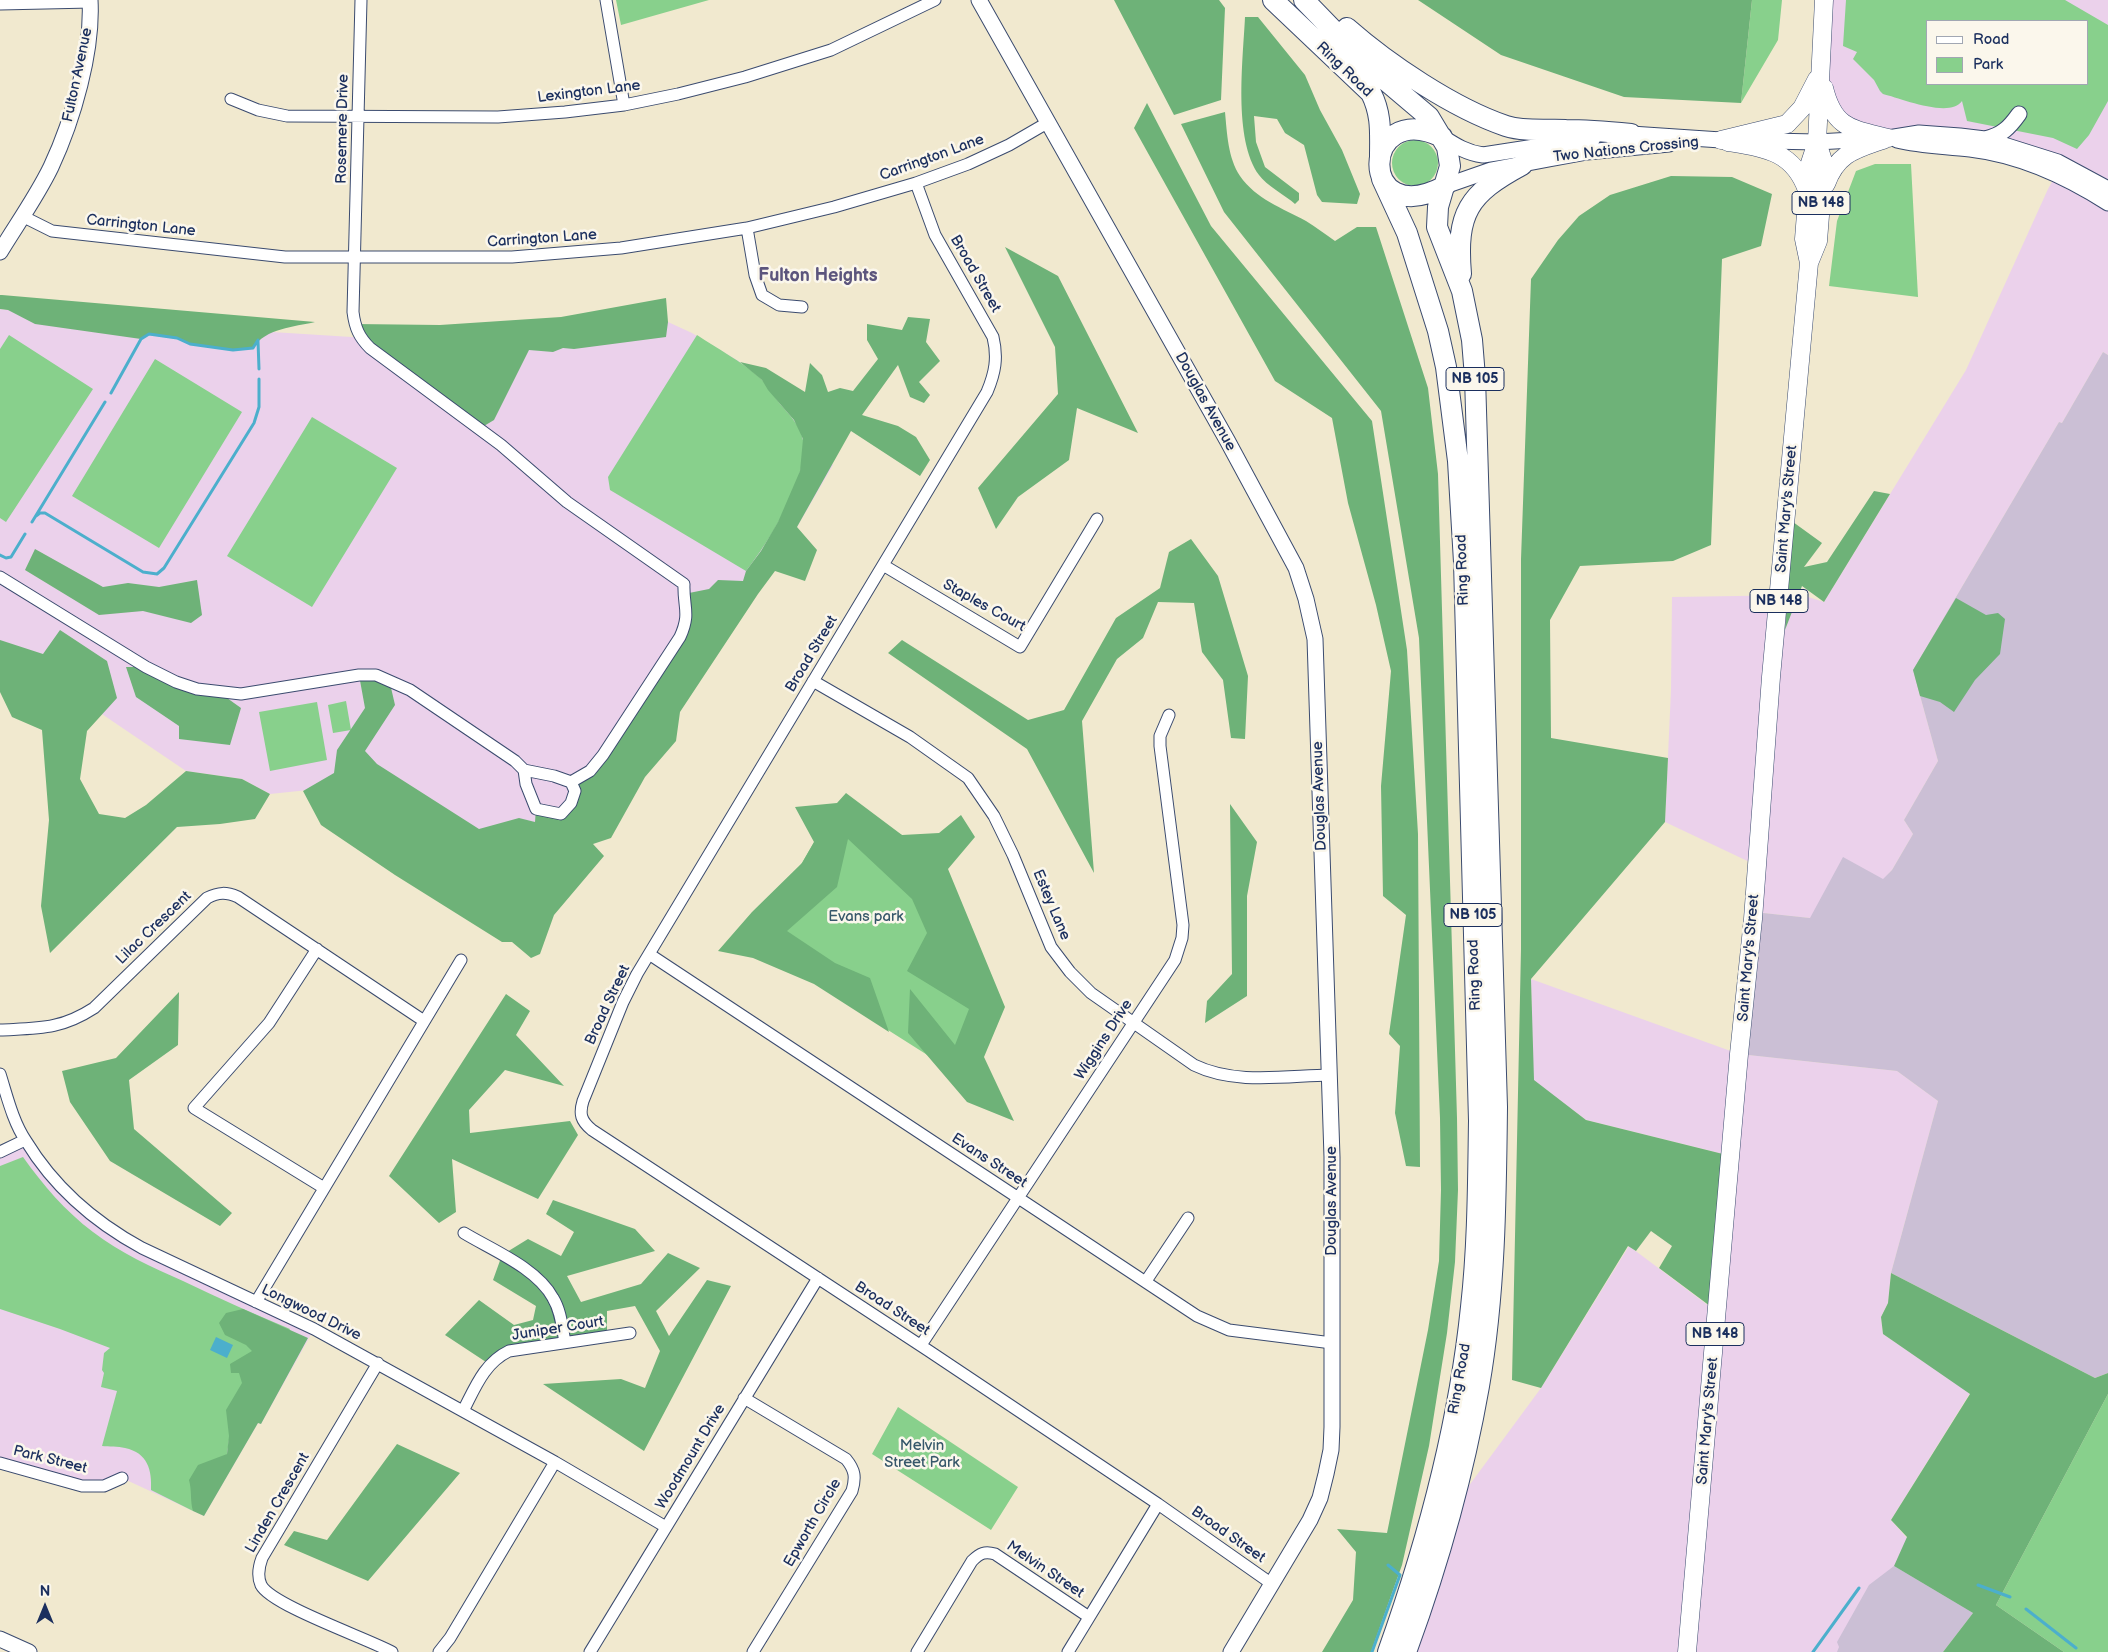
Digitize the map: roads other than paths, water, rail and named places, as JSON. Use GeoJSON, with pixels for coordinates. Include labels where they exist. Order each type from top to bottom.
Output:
{"type":"FeatureCollection","features":[{"type":"Feature","properties":{"kind":"highway","name":"Ring Road"},"geometry":{"type":"LineString","coordinates":[[1272,0],[1371,93],[1378,107],[1380,120],[1380,157]]}},
{"type":"Feature","properties":{"kind":"highway","name":"Ring Road"},"geometry":{"type":"LineString","coordinates":[[1304,0],[1364,62],[1430,117],[1442,137]]}},
{"type":"Feature","properties":{"kind":"highway"},"geometry":{"type":"LineString","coordinates":[[1316,0],[1368,46],[1420,82],[1466,108],[1506,126],[1528,130],[1631,134]]}},
{"type":"Feature","properties":{"kind":"highway"},"geometry":{"type":"LineString","coordinates":[[1412,129],[1423,129],[1442,137],[1450,156],[1450,166],[1445,186],[1427,195],[1409,197],[1397,194],[1382,179],[1379,169],[1380,157],[1390,138],[1399,132],[1412,129]]}},
{"type":"Feature","properties":{"kind":"highway"},"geometry":{"type":"LineString","coordinates":[[1462,291],[1459,248],[1461,227],[1469,206],[1483,189],[1522,165]]}},
{"type":"Feature","properties":{"kind":"highway","name":"Ring Road"},"geometry":{"type":"LineString","coordinates":[[1382,179],[1407,233],[1438,331],[1446,367],[1457,452],[1464,562],[1479,1121],[1478,1214],[1472,1306],[1462,1376],[1438,1496],[1410,1590],[1388,1652]]}},
{"type":"Feature","properties":{"kind":"highway","name":"Ring Road"},"geometry":{"type":"LineString","coordinates":[[1406,1652],[1429,1590],[1454,1506],[1479,1386],[1490,1301],[1496,1202],[1496,1087],[1475,376],[1472,340],[1462,291],[1438,227],[1438,206],[1445,186]]}},
{"type":"Feature","properties":{"kind":"main road","name":"Saint Mary's Street"},"geometry":{"type":"LineString","coordinates":[[1687,1652],[1739,1054],[1754,912],[1771,677],[1809,263],[1804,239],[1815,194],[1810,163],[1817,142],[1824,0]]}},
{"type":"Feature","properties":{"kind":"main road"},"geometry":{"type":"LineString","coordinates":[[1820,71],[1828,106],[1838,121],[1857,130],[1888,138]]}},
{"type":"Feature","properties":{"kind":"main road"},"geometry":{"type":"LineString","coordinates":[[1721,140],[1787,124],[1802,108],[1820,71]]}},
{"type":"Feature","properties":{"kind":"main road"},"geometry":{"type":"LineString","coordinates":[[1721,140],[1761,147],[1784,157],[1801,173],[1815,194],[1837,162],[1847,153],[1888,138]]}},
{"type":"Feature","properties":{"kind":"street","name":"Rosemere Drive"},"geometry":{"type":"LineString","coordinates":[[360,0],[359,117],[354,258],[354,324],[360,338],[370,348],[501,445],[567,502],[684,584],[688,611],[686,624],[680,637],[603,755],[590,771],[571,782]]}},
{"type":"Feature","properties":{"kind":"street"},"geometry":{"type":"LineString","coordinates":[[606,0],[624,104]]}},
{"type":"Feature","properties":{"kind":"street","name":"Lexington Lane"},"geometry":{"type":"LineString","coordinates":[[231,99],[258,110],[287,116],[359,117],[498,117],[565,112],[624,104],[678,94],[746,77],[831,50],[935,0]]}},
{"type":"Feature","properties":{"kind":"street","name":"Douglas Avenue"},"geometry":{"type":"LineString","coordinates":[[979,0],[1227,440],[1296,568],[1315,639],[1332,1157],[1331,1450],[1320,1498],[1310,1520],[1231,1652]]}},
{"type":"Feature","properties":{"kind":"street"},"geometry":{"type":"LineString","coordinates":[[0,4],[90,1]]}},
{"type":"Feature","properties":{"kind":"street","name":"Fulton Avenue"},"geometry":{"type":"LineString","coordinates":[[0,252],[51,168],[72,115],[89,34],[90,1]]}},
{"type":"Feature","properties":{"kind":"street"},"geometry":{"type":"LineString","coordinates":[[1985,139],[2000,135],[2019,114],[2018,132],[2021,142],[2029,152]]}},
{"type":"Feature","properties":{"kind":"street","name":"Carrington Lane"},"geometry":{"type":"LineString","coordinates":[[22,216],[52,231],[285,256],[354,258],[512,257],[566,254],[678,240],[747,228],[834,207],[916,183],[968,164],[1009,145],[1047,123]]}},
{"type":"Feature","properties":{"kind":"street","name":"Two Nations Crossing"},"geometry":{"type":"LineString","coordinates":[[1442,137],[1458,148],[1483,155],[1566,141],[1631,134],[1721,140],[1817,142],[1888,138],[1920,133],[1985,139],[2029,152],[2058,162],[2108,189]]}},
{"type":"Feature","properties":{"kind":"street","name":"Two Nations Crossing"},"geometry":{"type":"LineString","coordinates":[[1888,138],[1921,146],[1969,149],[2004,155],[2057,173],[2108,203]]}},
{"type":"Feature","properties":{"kind":"street","name":"Two Nations Crossing"},"geometry":{"type":"LineString","coordinates":[[1445,186],[1490,170],[1587,152],[1721,140]]}},
{"type":"Feature","properties":{"kind":"street","name":"Broad Street"},"geometry":{"type":"LineString","coordinates":[[916,183],[936,235],[993,337],[996,364],[987,392],[649,954],[623,1002],[583,1101],[581,1118],[592,1130],[920,1345],[1158,1504],[1272,1584]]}},
{"type":"Feature","properties":{"kind":"street"},"geometry":{"type":"LineString","coordinates":[[747,228],[755,274],[762,295],[778,305],[802,307]]}},
{"type":"Feature","properties":{"kind":"street","name":"Staples Court"},"geometry":{"type":"LineString","coordinates":[[883,565],[1020,648],[1097,519]]}},
{"type":"Feature","properties":{"kind":"street"},"geometry":{"type":"LineString","coordinates":[[0,577],[146,667],[197,690],[241,694],[359,675],[376,675],[390,679],[410,690],[524,770],[554,776],[571,782],[575,791],[572,803],[560,814],[536,809],[526,784],[524,770]]}},
{"type":"Feature","properties":{"kind":"street","name":"Estey Lane"},"geometry":{"type":"LineString","coordinates":[[812,681],[910,737],[968,778],[994,816],[1013,855],[1051,947],[1070,972],[1091,993],[1194,1065],[1221,1076],[1235,1078],[1330,1075]]}},
{"type":"Feature","properties":{"kind":"street","name":"Wiggins Drive"},"geometry":{"type":"LineString","coordinates":[[920,1345],[1175,960],[1182,938],[1183,925],[1160,746],[1160,736],[1169,714]]}},
{"type":"Feature","properties":{"kind":"street","name":"Lilac Crescent"},"geometry":{"type":"LineString","coordinates":[[0,1030],[49,1028],[80,1017],[94,1008],[206,898],[217,893],[228,892],[238,896],[424,1022]]}},
{"type":"Feature","properties":{"kind":"street"},"geometry":{"type":"LineString","coordinates":[[317,949],[269,1023],[194,1108],[324,1188]]}},
{"type":"Feature","properties":{"kind":"street","name":"Evans Street"},"geometry":{"type":"LineString","coordinates":[[649,954],[1197,1316],[1229,1330],[1332,1343]]}},
{"type":"Feature","properties":{"kind":"street"},"geometry":{"type":"LineString","coordinates":[[256,1302],[461,960]]}},
{"type":"Feature","properties":{"kind":"street","name":"Longwood Drive"},"geometry":{"type":"LineString","coordinates":[[0,1074],[25,1140],[66,1192],[115,1233],[142,1248],[314,1329],[378,1363],[555,1462],[666,1527]]}},
{"type":"Feature","properties":{"kind":"street"},"geometry":{"type":"LineString","coordinates":[[0,1152],[25,1140]]}},
{"type":"Feature","properties":{"kind":"street"},"geometry":{"type":"LineString","coordinates":[[1146,1282],[1188,1218]]}},
{"type":"Feature","properties":{"kind":"street"},"geometry":{"type":"LineString","coordinates":[[464,1233],[532,1273],[545,1284],[559,1312],[565,1342]]}},
{"type":"Feature","properties":{"kind":"street","name":"Woodmount Drive"},"geometry":{"type":"LineString","coordinates":[[590,1652],[818,1278]]}},
{"type":"Feature","properties":{"kind":"street","name":"Juniper Court"},"geometry":{"type":"LineString","coordinates":[[463,1411],[489,1364],[498,1356],[509,1351],[630,1333]]}},
{"type":"Feature","properties":{"kind":"street","name":"Linden Crescent"},"geometry":{"type":"LineString","coordinates":[[378,1363],[262,1558],[259,1567],[261,1584],[276,1600],[392,1652]]}},
{"type":"Feature","properties":{"kind":"street","name":"Epworth Circle"},"geometry":{"type":"LineString","coordinates":[[744,1398],[846,1459],[853,1467],[855,1479],[852,1491],[754,1652]]}},
{"type":"Feature","properties":{"kind":"street"},"geometry":{"type":"LineString","coordinates":[[439,1652],[450,1638],[555,1462]]}},
{"type":"Feature","properties":{"kind":"street","name":"Park Street"},"geometry":{"type":"LineString","coordinates":[[0,1463],[82,1486],[104,1486],[122,1478]]}},
{"type":"Feature","properties":{"kind":"street"},"geometry":{"type":"LineString","coordinates":[[1068,1652],[1158,1504]]}},
{"type":"Feature","properties":{"kind":"street","name":"Melvin Street"},"geometry":{"type":"LineString","coordinates":[[916,1652],[972,1560],[978,1554],[986,1552],[996,1554],[1089,1617]]}},
{"type":"Feature","properties":{"kind":"street"},"geometry":{"type":"LineString","coordinates":[[0,1639],[29,1652]]}},
{"type":"Feature","properties":{"kind":"water"},"geometry":{"type":"Polygon","coordinates":[[[216,1337],[233,1345],[227,1358],[210,1350],[216,1337]]]}},
{"type":"Feature","properties":{"kind":"waterway"},"geometry":{"type":"LineString","coordinates":[[111,393],[141,339],[149,334],[177,338],[190,344],[233,350],[253,348],[258,340]]}},
{"type":"Feature","properties":{"kind":"waterway"},"geometry":{"type":"LineString","coordinates":[[258,341],[259,369]]}},
{"type":"Feature","properties":{"kind":"waterway"},"geometry":{"type":"LineString","coordinates":[[36,516],[40,513],[45,513],[143,572],[157,574],[164,568],[254,423],[259,407],[259,379]]}},
{"type":"Feature","properties":{"kind":"waterway"},"geometry":{"type":"LineString","coordinates":[[32,522],[105,402]]}},
{"type":"Feature","properties":{"kind":"waterway"},"geometry":{"type":"LineString","coordinates":[[0,555],[6,558],[11,557],[25,534]]}},
{"type":"Feature","properties":{"kind":"waterway"},"geometry":{"type":"LineString","coordinates":[[1372,1652],[1400,1575],[1388,1565]]}},
{"type":"Feature","properties":{"kind":"waterway"},"geometry":{"type":"LineString","coordinates":[[1978,1585],[2010,1597]]}},
{"type":"Feature","properties":{"kind":"waterway"},"geometry":{"type":"LineString","coordinates":[[1813,1652],[1859,1588]]}},
{"type":"Feature","properties":{"kind":"waterway"},"geometry":{"type":"LineString","coordinates":[[2026,1609],[2076,1648]]}},
{"type":"Feature","properties":{"kind":"district","name":"Fulton Heights"},"geometry":{"type":"Point","coordinates":[818,276]}},
{"type":"Feature","properties":{"kind":"park label","name":"Evans park"},"geometry":{"type":"Point","coordinates":[866,917]}},
{"type":"Feature","properties":{"kind":"park label","name":"Melvin Street Park"},"geometry":{"type":"Point","coordinates":[922,1454]}}]}
